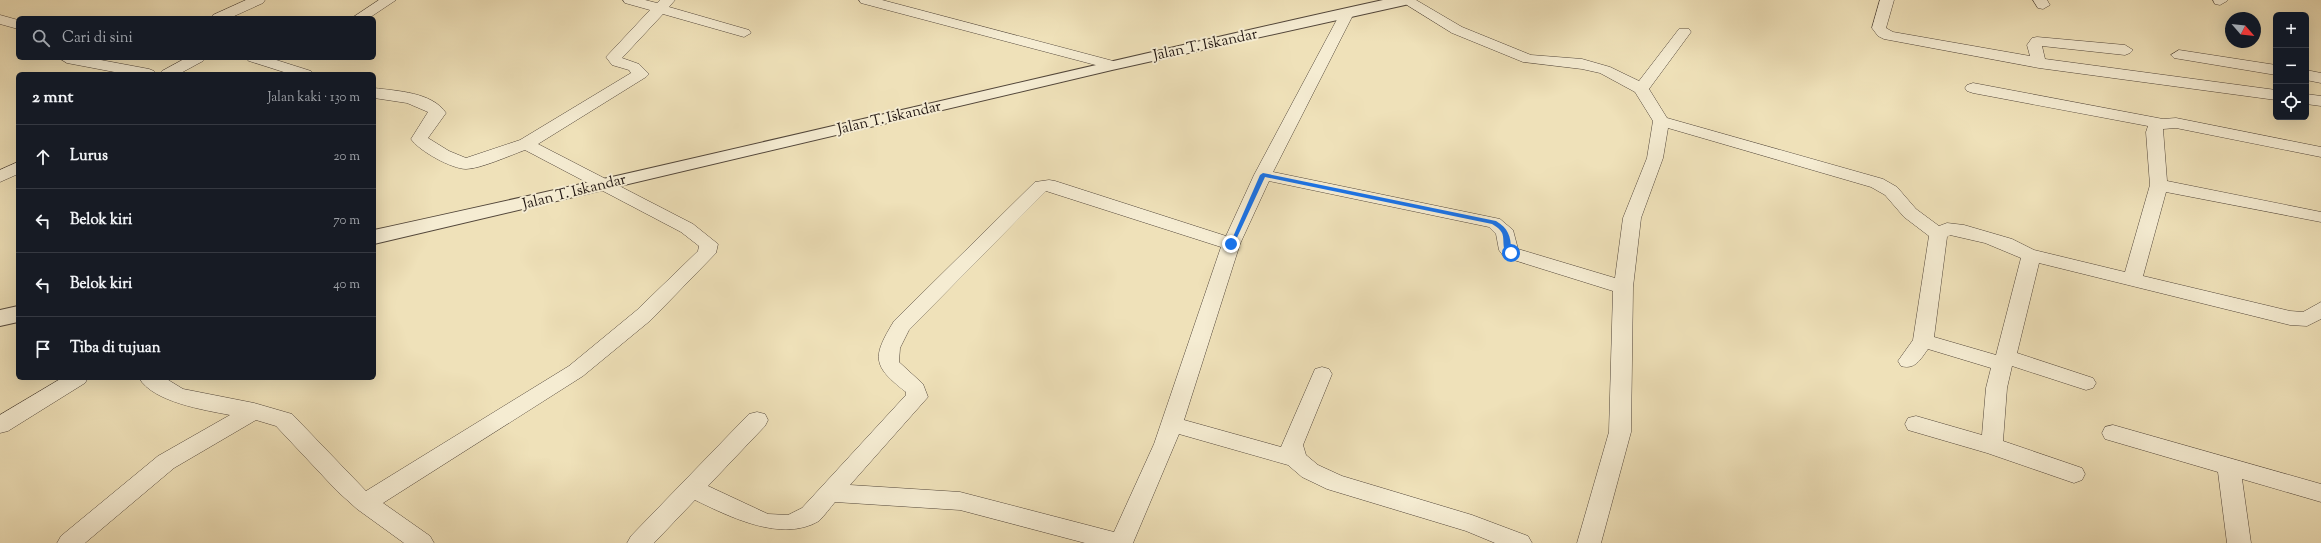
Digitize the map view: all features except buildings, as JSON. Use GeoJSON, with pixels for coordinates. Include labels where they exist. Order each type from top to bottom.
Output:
{"type":"FeatureCollection","features":[{"type":"Feature","properties":{"kind":"street"},"geometry":{"type":"LineString","coordinates":[[222,16],[258,0]]}},
{"type":"Feature","properties":{"kind":"street"},"geometry":{"type":"LineString","coordinates":[[361,16],[389,0]]}},
{"type":"Feature","properties":{"kind":"street"},"geometry":{"type":"LineString","coordinates":[[630,0],[663,4],[744,33]]}},
{"type":"Feature","properties":{"kind":"street"},"geometry":{"type":"LineString","coordinates":[[1406,0],[1456,30],[1528,59],[1594,67],[1641,89],[1661,121],[1655,158],[1632,218],[1624,287],[1620,432],[1589,543]]}},
{"type":"Feature","properties":{"kind":"street","name":"Jalan T. Iskandar"},"geometry":{"type":"LineString","coordinates":[[376,236],[510,207],[1112,65],[1406,0]]}},
{"type":"Feature","properties":{"kind":"street"},"geometry":{"type":"LineString","coordinates":[[1887,0],[1879,28],[1883,33],[1937,46],[2039,63],[2273,95]]}},
{"type":"Feature","properties":{"kind":"street"},"geometry":{"type":"LineString","coordinates":[[871,1],[1112,65]]}},
{"type":"Feature","properties":{"kind":"street"},"geometry":{"type":"LineString","coordinates":[[376,93],[417,101],[435,108],[438,113],[420,135],[419,139],[426,146],[443,155],[466,164],[526,144],[640,74],[634,67],[617,62],[614,57],[663,4]]}},
{"type":"Feature","properties":{"kind":"street"},"geometry":{"type":"LineString","coordinates":[[829,493],[960,501],[1121,543],[1165,444],[1231,244],[1263,175],[1347,13]]}},
{"type":"Feature","properties":{"kind":"street"},"geometry":{"type":"LineString","coordinates":[[0,19],[16,24]]}},
{"type":"Feature","properties":{"kind":"street"},"geometry":{"type":"LineString","coordinates":[[1641,89],[1684,32]]}},
{"type":"Feature","properties":{"kind":"street"},"geometry":{"type":"LineString","coordinates":[[2039,63],[2034,45],[2037,41],[2125,50]]}},
{"type":"Feature","properties":{"kind":"street"},"geometry":{"type":"LineString","coordinates":[[2179,55],[2273,70]]}},
{"type":"Feature","properties":{"kind":"street"},"geometry":{"type":"LineString","coordinates":[[77,60],[139,72]]}},
{"type":"Feature","properties":{"kind":"street"},"geometry":{"type":"LineString","coordinates":[[171,72],[192,60]]}},
{"type":"Feature","properties":{"kind":"street"},"geometry":{"type":"LineString","coordinates":[[280,61],[302,72]]}},
{"type":"Feature","properties":{"kind":"street"},"geometry":{"type":"LineString","coordinates":[[2309,76],[2321,78]]}},
{"type":"Feature","properties":{"kind":"street"},"geometry":{"type":"LineString","coordinates":[[1973,88],[2161,124],[2185,125],[2321,152]]}},
{"type":"Feature","properties":{"kind":"street"},"geometry":{"type":"LineString","coordinates":[[2309,99],[2321,101]]}},
{"type":"Feature","properties":{"kind":"street"},"geometry":{"type":"LineString","coordinates":[[1661,121],[1877,183],[1891,191],[1910,213],[1938,234]]}},
{"type":"Feature","properties":{"kind":"street"},"geometry":{"type":"LineString","coordinates":[[2132,280],[2158,185],[2154,132],[2157,125],[2161,124]]}},
{"type":"Feature","properties":{"kind":"street"},"geometry":{"type":"LineString","coordinates":[[365,503],[576,371],[644,315],[707,253],[709,244],[687,228],[526,144]]}},
{"type":"Feature","properties":{"kind":"street"},"geometry":{"type":"LineString","coordinates":[[0,177],[16,168]]}},
{"type":"Feature","properties":{"kind":"street"},"geometry":{"type":"LineString","coordinates":[[1263,175],[1494,223],[1503,228],[1508,239],[1508,250],[1511,253],[1624,287]]}},
{"type":"Feature","properties":{"kind":"street"},"geometry":{"type":"LineString","coordinates":[[691,488],[765,523],[790,525],[810,515],[917,397],[916,389],[894,372],[888,364],[890,347],[901,326],[1041,186],[1050,185],[1231,244]]}},
{"type":"Feature","properties":{"kind":"street"},"geometry":{"type":"LineString","coordinates":[[2158,185],[2321,217]]}},
{"type":"Feature","properties":{"kind":"street"},"geometry":{"type":"LineString","coordinates":[[1938,234],[1947,229],[1965,232],[2020,249],[2030,255],[2290,318],[2307,319],[2321,309]]}},
{"type":"Feature","properties":{"kind":"street"},"geometry":{"type":"LineString","coordinates":[[1908,361],[1923,341],[1938,234]]}},
{"type":"Feature","properties":{"kind":"street"},"geometry":{"type":"LineString","coordinates":[[1992,446],[1996,400],[2004,360],[2031,260],[2030,255]]}},
{"type":"Feature","properties":{"kind":"street"},"geometry":{"type":"LineString","coordinates":[[0,318],[16,314]]}},
{"type":"Feature","properties":{"kind":"street"},"geometry":{"type":"LineString","coordinates":[[1923,341],[2004,360],[2086,383]]}},
{"type":"Feature","properties":{"kind":"street"},"geometry":{"type":"LineString","coordinates":[[1296,459],[1292,445],[1322,374]]}},
{"type":"Feature","properties":{"kind":"street"},"geometry":{"type":"LineString","coordinates":[[0,424],[75,380]]}},
{"type":"Feature","properties":{"kind":"street"},"geometry":{"type":"LineString","coordinates":[[152,380],[176,394],[202,402],[254,411],[284,420],[345,485],[365,503],[422,543]]}},
{"type":"Feature","properties":{"kind":"street"},"geometry":{"type":"LineString","coordinates":[[69,543],[166,462],[254,411]]}},
{"type":"Feature","properties":{"kind":"street"},"geometry":{"type":"LineString","coordinates":[[639,543],[757,420]]}},
{"type":"Feature","properties":{"kind":"street"},"geometry":{"type":"LineString","coordinates":[[1171,424],[1296,459],[1310,471],[1335,484],[1472,524],[1520,543]]}},
{"type":"Feature","properties":{"kind":"street"},"geometry":{"type":"LineString","coordinates":[[1916,424],[1992,446],[2074,474]]}},
{"type":"Feature","properties":{"kind":"street"},"geometry":{"type":"LineString","coordinates":[[2114,433],[2321,493]]}},
{"type":"Feature","properties":{"kind":"street"},"geometry":{"type":"LineString","coordinates":[[2229,467],[2239,543]]}},
{"type":"Feature","properties":{"kind":"route"},"geometry":{"type":"LineString","coordinates":[[1231,244],[1263,175],[1494,223],[1503,228],[1508,239],[1508,250],[1511,253]]}}]}
